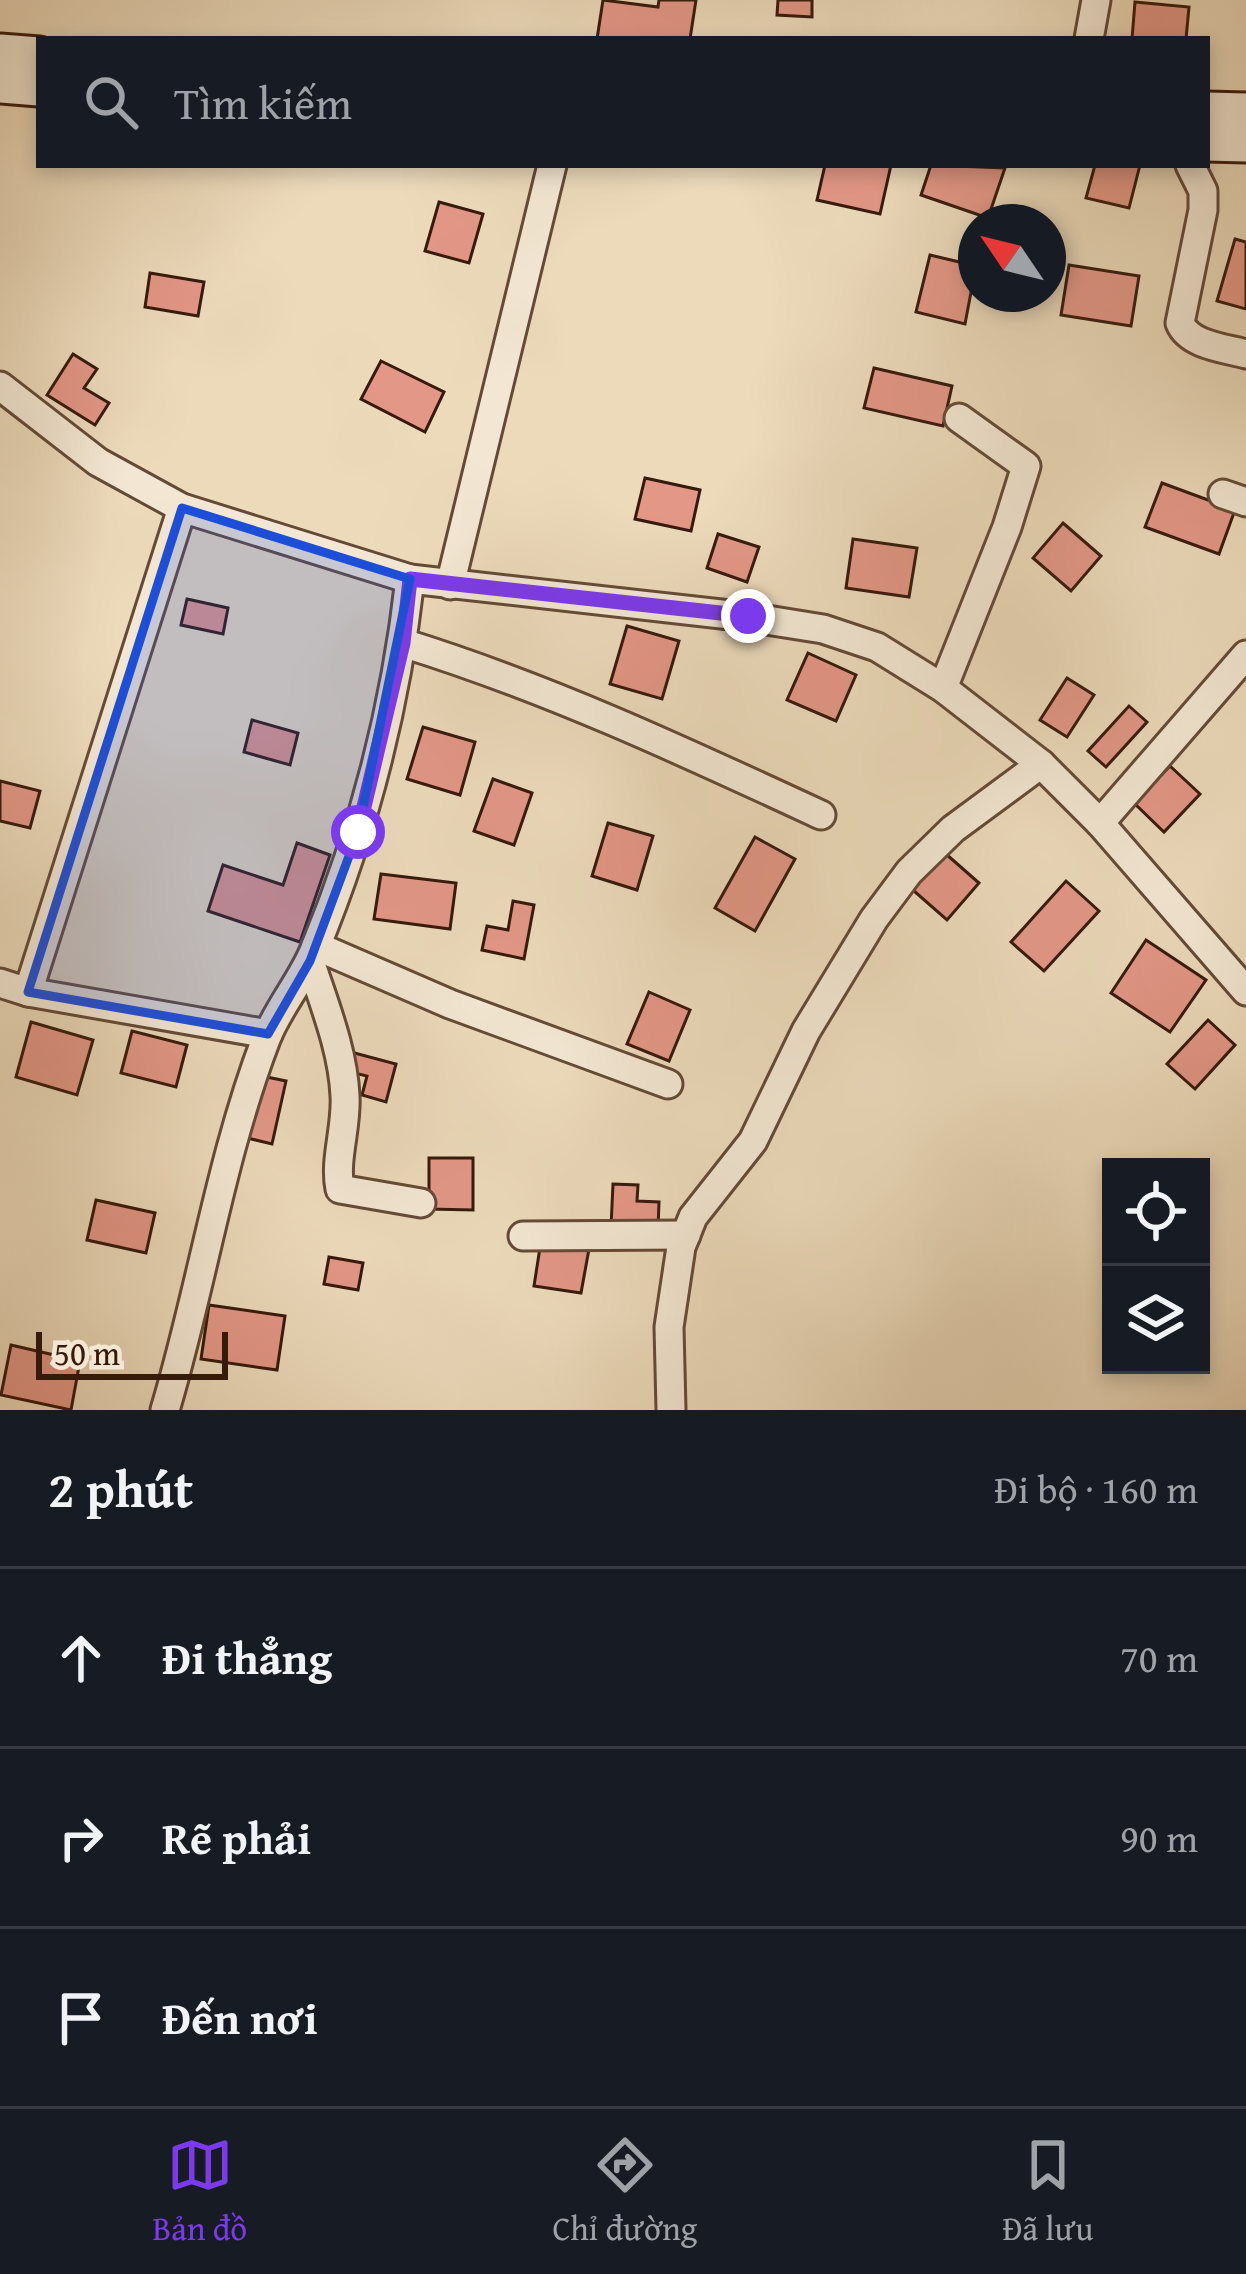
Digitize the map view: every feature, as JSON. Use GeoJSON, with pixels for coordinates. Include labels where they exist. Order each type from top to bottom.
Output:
{"type":"FeatureCollection","features":[{"type":"Feature","properties":{"kind":"main road"},"geometry":{"type":"LineString","coordinates":[[0,54],[36,57]]}},
{"type":"Feature","properties":{"kind":"main road"},"geometry":{"type":"LineString","coordinates":[[0,83],[36,86]]}},
{"type":"Feature","properties":{"kind":"main road"},"geometry":{"type":"LineString","coordinates":[[1210,112],[1246,113]]}},
{"type":"Feature","properties":{"kind":"main road"},"geometry":{"type":"LineString","coordinates":[[1210,141],[1246,142]]}},
{"type":"Feature","properties":{"kind":"street"},"geometry":{"type":"LineString","coordinates":[[1090,36],[1096,0]]}},
{"type":"Feature","properties":{"kind":"street"},"geometry":{"type":"LineString","coordinates":[[451,585],[551,168]]}},
{"type":"Feature","properties":{"kind":"street"},"geometry":{"type":"LineString","coordinates":[[1192,168],[1203,191],[1203,210],[1180,323],[1183,332],[1194,339],[1246,355]]}},
{"type":"Feature","properties":{"kind":"street"},"geometry":{"type":"LineString","coordinates":[[0,386],[98,462],[182,508],[410,579],[748,616],[823,629],[877,647],[943,688],[1041,764],[1100,823],[1246,991]]}},
{"type":"Feature","properties":{"kind":"street"},"geometry":{"type":"LineString","coordinates":[[943,688],[1026,466],[959,418]]}},
{"type":"Feature","properties":{"kind":"street"},"geometry":{"type":"LineString","coordinates":[[28,992],[182,508]]}},
{"type":"Feature","properties":{"kind":"street"},"geometry":{"type":"LineString","coordinates":[[164,1410],[230,1150],[268,1034],[313,953],[358,832],[403,643],[410,579]]}},
{"type":"Feature","properties":{"kind":"street"},"geometry":{"type":"LineString","coordinates":[[403,643],[605,715],[821,815]]}},
{"type":"Feature","properties":{"kind":"street"},"geometry":{"type":"LineString","coordinates":[[1100,823],[1246,656]]}},
{"type":"Feature","properties":{"kind":"street"},"geometry":{"type":"LineString","coordinates":[[671,1410],[669,1327],[686,1235],[714,1187],[753,1141],[806,1031],[874,919],[909,872],[953,829],[1041,764]]}},
{"type":"Feature","properties":{"kind":"street"},"geometry":{"type":"LineString","coordinates":[[313,953],[668,1084]]}},
{"type":"Feature","properties":{"kind":"street"},"geometry":{"type":"LineString","coordinates":[[313,953],[344,1080],[340,1189],[421,1203]]}},
{"type":"Feature","properties":{"kind":"street"},"geometry":{"type":"LineString","coordinates":[[0,983],[28,992],[268,1034]]}},
{"type":"Feature","properties":{"kind":"street"},"geometry":{"type":"LineString","coordinates":[[523,1235],[686,1235]]}},
{"type":"Feature","properties":{"kind":"highlighted area"},"geometry":{"type":"Polygon","coordinates":[[[182,508],[410,579],[358,832],[310,961],[268,1034],[28,992],[182,508]]]}},
{"type":"Feature","properties":{"kind":"building"},"geometry":{"type":"Polygon","coordinates":[[[603,0],[658,7],[659,0],[696,0],[690,36],[597,36],[603,0]]]}},
{"type":"Feature","properties":{"kind":"building"},"geometry":{"type":"Polygon","coordinates":[[[778,0],[812,0],[812,17],[777,15],[778,0]]]}},
{"type":"Feature","properties":{"kind":"building"},"geometry":{"type":"Polygon","coordinates":[[[1135,2],[1189,7],[1186,36],[1132,36],[1135,2]]]}},
{"type":"Feature","properties":{"kind":"building"},"geometry":{"type":"Polygon","coordinates":[[[824,168],[890,168],[880,214],[817,200],[824,168]]]}},
{"type":"Feature","properties":{"kind":"building"},"geometry":{"type":"Polygon","coordinates":[[[930,168],[1005,168],[993,204],[958,204],[958,208],[921,195],[930,168]]]}},
{"type":"Feature","properties":{"kind":"building"},"geometry":{"type":"Polygon","coordinates":[[[1094,168],[1139,168],[1129,208],[1086,198],[1094,168]]]}},
{"type":"Feature","properties":{"kind":"building"},"geometry":{"type":"Polygon","coordinates":[[[439,202],[483,214],[469,263],[425,251],[439,202]]]}},
{"type":"Feature","properties":{"kind":"building"},"geometry":{"type":"Polygon","coordinates":[[[1235,239],[1246,242],[1246,309],[1217,301],[1235,239]]]}},
{"type":"Feature","properties":{"kind":"building"},"geometry":{"type":"Polygon","coordinates":[[[930,255],[958,262],[958,312],[967,312],[965,324],[916,312],[930,255]]]}},
{"type":"Feature","properties":{"kind":"building"},"geometry":{"type":"Polygon","coordinates":[[[1069,265],[1139,276],[1131,326],[1061,315],[1066,312],[1069,265]]]}},
{"type":"Feature","properties":{"kind":"building"},"geometry":{"type":"Polygon","coordinates":[[[150,273],[204,282],[198,316],[145,307],[150,273]]]}},
{"type":"Feature","properties":{"kind":"building"},"geometry":{"type":"Polygon","coordinates":[[[73,354],[97,369],[84,388],[109,403],[95,425],[47,395],[73,354]]]}},
{"type":"Feature","properties":{"kind":"building"},"geometry":{"type":"Polygon","coordinates":[[[381,361],[444,392],[425,432],[361,399],[381,361]]]}},
{"type":"Feature","properties":{"kind":"building"},"geometry":{"type":"Polygon","coordinates":[[[874,368],[952,386],[943,426],[864,408],[874,368]]]}},
{"type":"Feature","properties":{"kind":"building"},"geometry":{"type":"Polygon","coordinates":[[[645,478],[700,490],[691,531],[635,519],[645,478]]]}},
{"type":"Feature","properties":{"kind":"building"},"geometry":{"type":"Polygon","coordinates":[[[1162,483],[1235,510],[1219,554],[1145,527],[1162,483]]]}},
{"type":"Feature","properties":{"kind":"building"},"geometry":{"type":"Polygon","coordinates":[[[1063,523],[1101,556],[1071,591],[1033,558],[1063,523]]]}},
{"type":"Feature","properties":{"kind":"building"},"geometry":{"type":"Polygon","coordinates":[[[718,534],[759,547],[747,582],[707,568],[718,534]]]}},
{"type":"Feature","properties":{"kind":"building"},"geometry":{"type":"Polygon","coordinates":[[[853,539],[917,548],[909,597],[846,588],[853,539]]]}},
{"type":"Feature","properties":{"kind":"building"},"geometry":{"type":"Polygon","coordinates":[[[187,599],[228,608],[223,634],[181,625],[187,599]]]}},
{"type":"Feature","properties":{"kind":"building"},"geometry":{"type":"Polygon","coordinates":[[[627,626],[679,641],[662,699],[610,684],[627,626]]]}},
{"type":"Feature","properties":{"kind":"building"},"geometry":{"type":"Polygon","coordinates":[[[808,653],[856,675],[836,721],[787,700],[808,653]]]}},
{"type":"Feature","properties":{"kind":"building"},"geometry":{"type":"Polygon","coordinates":[[[1067,678],[1094,695],[1067,737],[1040,720],[1067,678]]]}},
{"type":"Feature","properties":{"kind":"building"},"geometry":{"type":"Polygon","coordinates":[[[1129,706],[1147,722],[1106,767],[1088,751],[1129,706]]]}},
{"type":"Feature","properties":{"kind":"building"},"geometry":{"type":"Polygon","coordinates":[[[252,720],[298,733],[290,765],[244,752],[252,720]]]}},
{"type":"Feature","properties":{"kind":"building"},"geometry":{"type":"Polygon","coordinates":[[[423,727],[475,742],[460,795],[407,779],[423,727]]]}},
{"type":"Feature","properties":{"kind":"building"},"geometry":{"type":"Polygon","coordinates":[[[1170,766],[1200,794],[1164,832],[1134,803],[1170,766]]]}},
{"type":"Feature","properties":{"kind":"building"},"geometry":{"type":"Polygon","coordinates":[[[493,779],[532,793],[514,845],[474,831],[493,779]]]}},
{"type":"Feature","properties":{"kind":"building"},"geometry":{"type":"Polygon","coordinates":[[[0,781],[40,791],[30,828],[0,821],[0,781]]]}},
{"type":"Feature","properties":{"kind":"building"},"geometry":{"type":"Polygon","coordinates":[[[608,823],[653,836],[637,890],[592,876],[608,823]]]}},
{"type":"Feature","properties":{"kind":"building"},"geometry":{"type":"Polygon","coordinates":[[[755,837],[795,859],[755,931],[715,908],[755,837]]]}},
{"type":"Feature","properties":{"kind":"building"},"geometry":{"type":"Polygon","coordinates":[[[297,843],[330,855],[300,942],[208,911],[223,865],[283,885],[297,843]]]}},
{"type":"Feature","properties":{"kind":"building"},"geometry":{"type":"Polygon","coordinates":[[[938,847],[979,883],[947,920],[906,884],[938,847]]]}},
{"type":"Feature","properties":{"kind":"building"},"geometry":{"type":"Polygon","coordinates":[[[381,874],[456,883],[450,929],[374,919],[381,874]]]}},
{"type":"Feature","properties":{"kind":"building"},"geometry":{"type":"Polygon","coordinates":[[[1066,881],[1099,911],[1044,971],[1011,942],[1066,881]]]}},
{"type":"Feature","properties":{"kind":"building"},"geometry":{"type":"Polygon","coordinates":[[[513,901],[534,905],[524,959],[482,950],[487,926],[508,930],[513,901]]]}},
{"type":"Feature","properties":{"kind":"building"},"geometry":{"type":"Polygon","coordinates":[[[1146,940],[1206,980],[1170,1032],[1111,993],[1146,940]]]}},
{"type":"Feature","properties":{"kind":"building"},"geometry":{"type":"Polygon","coordinates":[[[649,992],[690,1010],[669,1061],[627,1044],[649,992]]]}},
{"type":"Feature","properties":{"kind":"building"},"geometry":{"type":"Polygon","coordinates":[[[1208,1020],[1235,1045],[1195,1089],[1167,1064],[1208,1020]]]}},
{"type":"Feature","properties":{"kind":"building"},"geometry":{"type":"Polygon","coordinates":[[[31,1022],[93,1040],[77,1095],[16,1077],[31,1022]]]}},
{"type":"Feature","properties":{"kind":"building"},"geometry":{"type":"Polygon","coordinates":[[[132,1031],[187,1045],[176,1087],[121,1073],[132,1031]]]}},
{"type":"Feature","properties":{"kind":"building"},"geometry":{"type":"Polygon","coordinates":[[[347,1051],[396,1064],[386,1102],[362,1095],[367,1076],[342,1070],[347,1051]]]}},
{"type":"Feature","properties":{"kind":"building"},"geometry":{"type":"Polygon","coordinates":[[[257,1075],[286,1081],[272,1144],[243,1137],[257,1075]]]}},
{"type":"Feature","properties":{"kind":"building"},"geometry":{"type":"Polygon","coordinates":[[[429,1158],[473,1158],[473,1210],[429,1209],[429,1158]]]}},
{"type":"Feature","properties":{"kind":"building"},"geometry":{"type":"Polygon","coordinates":[[[613,1184],[638,1185],[637,1201],[659,1202],[658,1229],[611,1227],[613,1184]]]}},
{"type":"Feature","properties":{"kind":"building"},"geometry":{"type":"Polygon","coordinates":[[[96,1200],[155,1213],[146,1253],[87,1240],[96,1200]]]}},
{"type":"Feature","properties":{"kind":"building"},"geometry":{"type":"Polygon","coordinates":[[[541,1241],[589,1249],[581,1293],[534,1286],[541,1241]]]}},
{"type":"Feature","properties":{"kind":"building"},"geometry":{"type":"Polygon","coordinates":[[[329,1257],[363,1263],[358,1290],[324,1284],[329,1257]]]}},
{"type":"Feature","properties":{"kind":"building"},"geometry":{"type":"Polygon","coordinates":[[[209,1305],[285,1316],[277,1370],[201,1359],[209,1305]]]}},
{"type":"Feature","properties":{"kind":"building"},"geometry":{"type":"Polygon","coordinates":[[[11,1345],[80,1361],[71,1410],[1,1395],[11,1345]]]}},
{"type":"Feature","properties":{"kind":"route"},"geometry":{"type":"LineString","coordinates":[[358,832],[403,643],[410,579],[748,616]]}}]}
